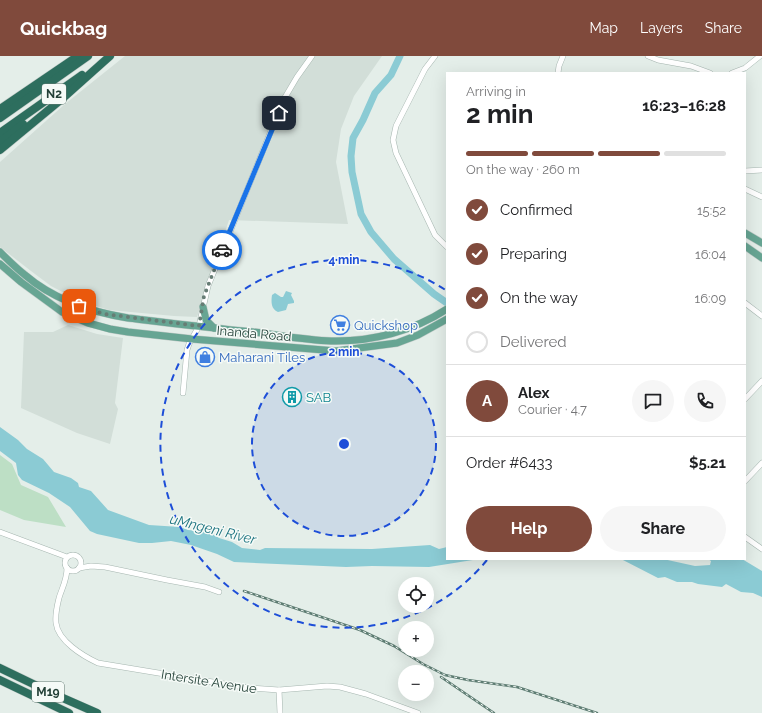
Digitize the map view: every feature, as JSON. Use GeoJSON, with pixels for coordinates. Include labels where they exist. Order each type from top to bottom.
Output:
{"type":"FeatureCollection","features":[{"type":"Feature","properties":{"kind":"highway"},"geometry":{"type":"LineString","coordinates":[[0,108],[78,56]]}},
{"type":"Feature","properties":{"kind":"highway","name":"N2"},"geometry":{"type":"LineString","coordinates":[[0,118],[88,56]]}},
{"type":"Feature","properties":{"kind":"highway"},"geometry":{"type":"LineString","coordinates":[[0,150],[63,98],[109,56]]}},
{"type":"Feature","properties":{"kind":"highway","name":"N2"},"geometry":{"type":"LineString","coordinates":[[0,133],[109,56]]}},
{"type":"Feature","properties":{"kind":"highway"},"geometry":{"type":"LineString","coordinates":[[0,142],[84,78]]}},
{"type":"Feature","properties":{"kind":"highway","name":"M19"},"geometry":{"type":"LineString","coordinates":[[0,667],[56,695],[97,713]]}},
{"type":"Feature","properties":{"kind":"highway","name":"M19"},"geometry":{"type":"LineString","coordinates":[[0,680],[69,713]]}},
{"type":"Feature","properties":{"kind":"main road"},"geometry":{"type":"LineString","coordinates":[[746,234],[762,244]]}},
{"type":"Feature","properties":{"kind":"main road"},"geometry":{"type":"LineString","coordinates":[[746,247],[762,258]]}},
{"type":"Feature","properties":{"kind":"main road","name":"Inanda Road"},"geometry":{"type":"LineString","coordinates":[[0,252],[42,288],[71,303],[104,314],[128,318],[313,340],[344,341],[391,334],[411,328],[446,310]]}},
{"type":"Feature","properties":{"kind":"main road","name":"Inanda Road"},"geometry":{"type":"LineString","coordinates":[[0,264],[35,293],[62,312],[71,317],[110,329],[192,339],[336,351],[397,343],[418,335],[445,320]]}},
{"type":"Feature","properties":{"kind":"main road"},"geometry":{"type":"LineString","coordinates":[[202,307],[206,320],[214,328]]}},
{"type":"Feature","properties":{"kind":"street"},"geometry":{"type":"LineString","coordinates":[[183,393],[187,350],[199,326],[202,307],[208,286],[284,99],[312,56]]}},
{"type":"Feature","properties":{"kind":"street"},"geometry":{"type":"LineString","coordinates":[[436,56],[425,69],[396,126],[393,140],[396,153],[432,230],[438,240],[446,247]]}},
{"type":"Feature","properties":{"kind":"street"},"geometry":{"type":"LineString","coordinates":[[558,72],[563,56]]}},
{"type":"Feature","properties":{"kind":"street"},"geometry":{"type":"LineString","coordinates":[[648,56],[658,60],[691,66],[706,72]]}},
{"type":"Feature","properties":{"kind":"street"},"geometry":{"type":"LineString","coordinates":[[735,72],[745,68],[760,56]]}},
{"type":"Feature","properties":{"kind":"street"},"geometry":{"type":"LineString","coordinates":[[746,171],[762,170]]}},
{"type":"Feature","properties":{"kind":"street"},"geometry":{"type":"LineString","coordinates":[[746,189],[762,197]]}},
{"type":"Feature","properties":{"kind":"street"},"geometry":{"type":"LineString","coordinates":[[746,304],[762,316]]}},
{"type":"Feature","properties":{"kind":"street"},"geometry":{"type":"LineString","coordinates":[[746,398],[762,381]]}},
{"type":"Feature","properties":{"kind":"street"},"geometry":{"type":"LineString","coordinates":[[746,480],[762,463]]}},
{"type":"Feature","properties":{"kind":"street"},"geometry":{"type":"LineString","coordinates":[[0,532],[67,558]]}},
{"type":"Feature","properties":{"kind":"street"},"geometry":{"type":"LineString","coordinates":[[746,539],[762,549]]}},
{"type":"Feature","properties":{"kind":"street"},"geometry":{"type":"LineString","coordinates":[[91,566],[81,561],[76,556],[71,555],[67,558],[65,564],[67,568],[74,571],[79,568],[91,566],[105,567],[205,587],[219,592]]}},
{"type":"Feature","properties":{"kind":"street"},"geometry":{"type":"LineString","coordinates":[[79,568],[81,561]]}},
{"type":"Feature","properties":{"kind":"street","name":"Intersite Avenue"},"geometry":{"type":"LineString","coordinates":[[67,568],[67,577],[57,608],[57,628],[67,643],[77,652],[98,663],[249,688],[279,690],[340,687],[361,692],[418,713]]}},
{"type":"Feature","properties":{"kind":"street","name":"Intersite Avenue"},"geometry":{"type":"LineString","coordinates":[[65,583],[71,578],[74,571]]}},
{"type":"Feature","properties":{"kind":"street"},"geometry":{"type":"LineString","coordinates":[[279,690],[280,713]]}},
{"type":"Feature","properties":{"kind":"shaded area"},"geometry":{"type":"Polygon","coordinates":[[[125,56],[382,56],[354,96],[341,129],[336,162],[348,224],[229,220],[197,317],[109,310],[80,301],[51,286],[31,271],[0,247],[0,162],[65,104],[125,56]]]}},
{"type":"Feature","properties":{"kind":"shaded area"},"geometry":{"type":"Polygon","coordinates":[[[68,325],[97,334],[123,338],[115,403],[118,409],[110,444],[77,433],[21,408],[24,332],[53,332],[68,325]]]}},
{"type":"Feature","properties":{"kind":"green space"},"geometry":{"type":"Polygon","coordinates":[[[0,455],[12,464],[21,485],[48,497],[66,527],[24,520],[0,510],[0,455]]]}},
{"type":"Feature","properties":{"kind":"water"},"geometry":{"type":"Polygon","coordinates":[[[286,291],[292,293],[291,295],[294,303],[288,304],[286,310],[278,312],[272,305],[272,295],[275,293],[283,297],[286,291]]]}},
{"type":"Feature","properties":{"kind":"water"},"geometry":{"type":"Polygon","coordinates":[[[0,427],[18,440],[27,449],[43,459],[54,472],[71,478],[78,483],[79,487],[91,491],[108,510],[149,525],[180,527],[188,530],[209,532],[242,548],[260,550],[265,548],[372,549],[430,545],[439,549],[446,547],[446,560],[473,560],[429,567],[346,567],[234,562],[191,545],[171,541],[139,543],[97,534],[90,531],[70,507],[49,493],[22,480],[18,475],[16,463],[0,451],[0,427]]]}},
{"type":"Feature","properties":{"kind":"water"},"geometry":{"type":"Polygon","coordinates":[[[623,560],[668,560],[695,566],[710,565],[711,561],[710,560],[744,560],[762,571],[762,597],[753,593],[741,592],[726,584],[722,587],[692,582],[677,582],[665,577],[658,578],[623,560]]]}},
{"type":"Feature","properties":{"kind":"waterway"},"geometry":{"type":"LineString","coordinates":[[400,56],[391,75],[375,93],[353,138],[351,156],[352,172],[361,214],[371,232],[394,259],[434,294],[446,302]]}},
{"type":"Feature","properties":{"kind":"railway"},"geometry":{"type":"LineString","coordinates":[[244,591],[360,630],[394,646],[423,664],[445,675],[517,687],[597,713]]}},
{"type":"Feature","properties":{"kind":"railway"},"geometry":{"type":"LineString","coordinates":[[441,677],[494,713]]}},
{"type":"Feature","properties":{"kind":"way so far"},"geometry":{"type":"LineString","coordinates":[[79,306],[104,314],[199,326],[204,296],[222,250]]}},
{"type":"Feature","properties":{"kind":"place","name":"Quickshop"},"geometry":{"type":"Point","coordinates":[340,325]}},
{"type":"Feature","properties":{"kind":"place","name":"Maharani Tiles"},"geometry":{"type":"Point","coordinates":[205,357]}},
{"type":"Feature","properties":{"kind":"place","name":"SAB"},"geometry":{"type":"Point","coordinates":[292,397]}},
{"type":"Feature","properties":{"kind":"route"},"geometry":{"type":"LineString","coordinates":[[222,250],[279,113]]}},
{"type":"Feature","properties":{"kind":"water label","name":"uMngeni River"},"geometry":{"type":"Point","coordinates":[213,529]}}]}
